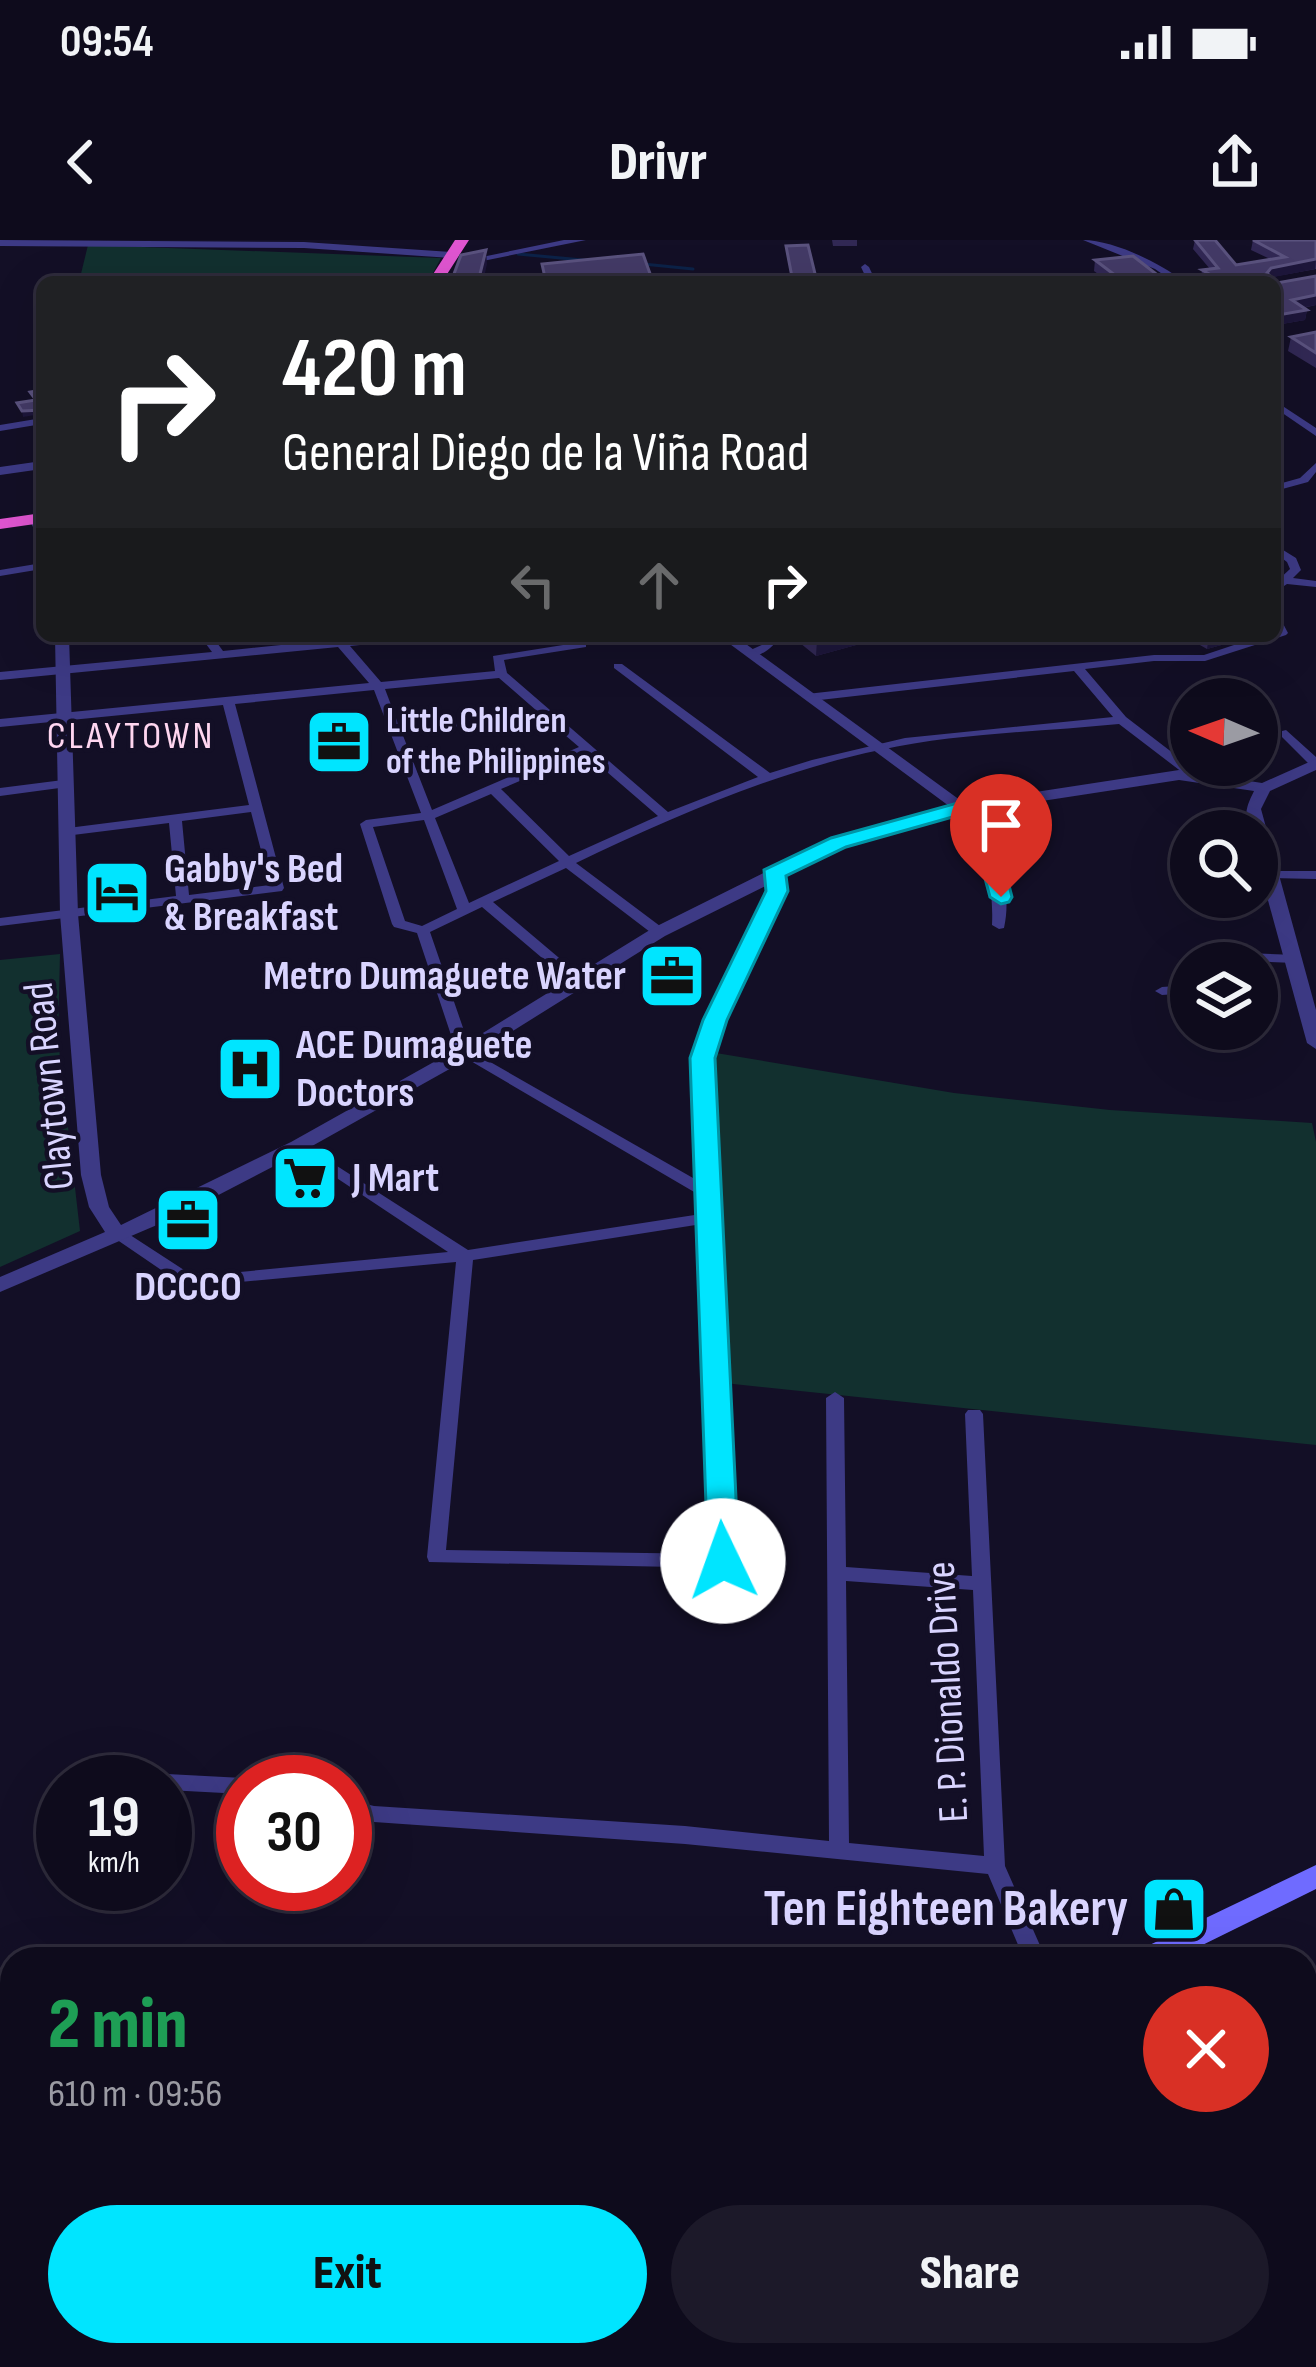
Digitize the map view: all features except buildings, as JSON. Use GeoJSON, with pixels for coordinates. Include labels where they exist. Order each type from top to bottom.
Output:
{"type":"FeatureCollection","features":[{"type":"Feature","properties":{"kind":"highway"},"geometry":{"type":"LineString","coordinates":[[439,276],[462,240]]}},
{"type":"Feature","properties":{"kind":"highway"},"geometry":{"type":"LineString","coordinates":[[0,524],[36,523]]}},
{"type":"Feature","properties":{"kind":"main road"},"geometry":{"type":"LineString","coordinates":[[1184,1947],[1316,1876]]}},
{"type":"Feature","properties":{"kind":"street"},"geometry":{"type":"LineString","coordinates":[[0,243],[230,242],[448,260],[581,240]]}},
{"type":"Feature","properties":{"kind":"street"},"geometry":{"type":"LineString","coordinates":[[1087,240],[1171,276]]}},
{"type":"Feature","properties":{"kind":"street"},"geometry":{"type":"LineString","coordinates":[[865,267],[869,276]]}},
{"type":"Feature","properties":{"kind":"street"},"geometry":{"type":"LineString","coordinates":[[1281,408],[1316,433]]}},
{"type":"Feature","properties":{"kind":"street"},"geometry":{"type":"LineString","coordinates":[[0,428],[36,422]]}},
{"type":"Feature","properties":{"kind":"street"},"geometry":{"type":"LineString","coordinates":[[0,471],[36,466]]}},
{"type":"Feature","properties":{"kind":"street"},"geometry":{"type":"LineString","coordinates":[[1281,486],[1304,480],[1316,466]]}},
{"type":"Feature","properties":{"kind":"street"},"geometry":{"type":"LineString","coordinates":[[1281,552],[1296,570],[1281,585]]}},
{"type":"Feature","properties":{"kind":"street"},"geometry":{"type":"LineString","coordinates":[[0,573],[36,567]]}},
{"type":"Feature","properties":{"kind":"street"},"geometry":{"type":"LineString","coordinates":[[1288,581],[1316,584]]}},
{"type":"Feature","properties":{"kind":"street","name":"Claytown Road"},"geometry":{"type":"LineString","coordinates":[[62,642],[69,914],[91,1174],[99,1207],[118,1234]]}},
{"type":"Feature","properties":{"kind":"street"},"geometry":{"type":"LineString","coordinates":[[210,642],[220,656]]}},
{"type":"Feature","properties":{"kind":"street"},"geometry":{"type":"LineString","coordinates":[[0,676],[331,642]]}},
{"type":"Feature","properties":{"kind":"street"},"geometry":{"type":"LineString","coordinates":[[340,642],[378,686],[465,911]]}},
{"type":"Feature","properties":{"kind":"street"},"geometry":{"type":"LineString","coordinates":[[734,642],[961,808],[993,857],[1001,897],[999,925]]}},
{"type":"Feature","properties":{"kind":"street"},"geometry":{"type":"LineString","coordinates":[[750,654],[771,642]]}},
{"type":"Feature","properties":{"kind":"street"},"geometry":{"type":"LineString","coordinates":[[811,698],[1154,658],[1205,658],[1255,642]]}},
{"type":"Feature","properties":{"kind":"street"},"geometry":{"type":"LineString","coordinates":[[582,645],[500,655],[502,674],[667,818]]}},
{"type":"Feature","properties":{"kind":"street"},"geometry":{"type":"LineString","coordinates":[[618,666],[768,778]]}},
{"type":"Feature","properties":{"kind":"street"},"geometry":{"type":"LineString","coordinates":[[1079,670],[1122,720],[1170,757]]}},
{"type":"Feature","properties":{"kind":"street"},"geometry":{"type":"LineString","coordinates":[[0,723],[502,674]]}},
{"type":"Feature","properties":{"kind":"street"},"geometry":{"type":"LineString","coordinates":[[0,922],[277,888],[228,700]]}},
{"type":"Feature","properties":{"kind":"street"},"geometry":{"type":"LineString","coordinates":[[395,730],[547,713]]}},
{"type":"Feature","properties":{"kind":"street"},"geometry":{"type":"LineString","coordinates":[[587,748],[428,816],[366,824],[399,924],[423,930],[667,818],[768,778],[877,746],[1122,720]]}},
{"type":"Feature","properties":{"kind":"street"},"geometry":{"type":"LineString","coordinates":[[1252,786],[1264,788],[1316,764],[1286,734]]}},
{"type":"Feature","properties":{"kind":"street"},"geometry":{"type":"LineString","coordinates":[[0,1285],[118,1234],[298,1146],[464,1053],[659,932],[838,843],[961,808],[1170,779]]}},
{"type":"Feature","properties":{"kind":"street"},"geometry":{"type":"LineString","coordinates":[[0,792],[63,784]]}},
{"type":"Feature","properties":{"kind":"street"},"geometry":{"type":"LineString","coordinates":[[492,788],[568,863],[659,932]]}},
{"type":"Feature","properties":{"kind":"street"},"geometry":{"type":"LineString","coordinates":[[1253,810],[1264,788]]}},
{"type":"Feature","properties":{"kind":"street"},"geometry":{"type":"LineString","coordinates":[[65,832],[254,808]]}},
{"type":"Feature","properties":{"kind":"street"},"geometry":{"type":"LineString","coordinates":[[175,818],[183,900]]}},
{"type":"Feature","properties":{"kind":"street"},"geometry":{"type":"LineString","coordinates":[[465,1256],[436,1557],[723,1561],[703,1058],[715,1020],[777,891],[779,882],[772,874]]}},
{"type":"Feature","properties":{"kind":"street"},"geometry":{"type":"LineString","coordinates":[[1278,875],[1316,875]]}},
{"type":"Feature","properties":{"kind":"street"},"geometry":{"type":"LineString","coordinates":[[484,902],[579,982]]}},
{"type":"Feature","properties":{"kind":"street"},"geometry":{"type":"LineString","coordinates":[[1278,902],[1316,1043]]}},
{"type":"Feature","properties":{"kind":"street"},"geometry":{"type":"LineString","coordinates":[[423,930],[464,1053],[707,1193]]}},
{"type":"Feature","properties":{"kind":"street"},"geometry":{"type":"LineString","coordinates":[[1278,958],[1295,959]]}},
{"type":"Feature","properties":{"kind":"street"},"geometry":{"type":"LineString","coordinates":[[1162,991],[1170,990]]}},
{"type":"Feature","properties":{"kind":"street"},"geometry":{"type":"LineString","coordinates":[[298,1146],[465,1256]]}},
{"type":"Feature","properties":{"kind":"street"},"geometry":{"type":"LineString","coordinates":[[118,1234],[178,1274],[208,1280],[465,1256],[706,1218]]}},
{"type":"Feature","properties":{"kind":"street"},"geometry":{"type":"LineString","coordinates":[[835,1398],[839,1852]]}},
{"type":"Feature","properties":{"kind":"street","name":"E. P. Dionaldo Drive"},"geometry":{"type":"LineString","coordinates":[[974,1414],[995,1866],[1030,1947]]}},
{"type":"Feature","properties":{"kind":"street"},"geometry":{"type":"LineString","coordinates":[[836,1573],[982,1584]]}},
{"type":"Feature","properties":{"kind":"street"},"geometry":{"type":"LineString","coordinates":[[372,1814],[685,1835],[995,1866]]}},
{"type":"Feature","properties":{"kind":"green space"},"geometry":{"type":"Polygon","coordinates":[[[88,245],[441,258],[431,276],[80,276],[88,245]]]}},
{"type":"Feature","properties":{"kind":"green space"},"geometry":{"type":"Polygon","coordinates":[[[60,954],[58,1040],[80,1231],[0,1267],[0,960],[60,954]]]}},
{"type":"Feature","properties":{"kind":"green space"},"geometry":{"type":"Polygon","coordinates":[[[716,1053],[954,1093],[1110,1110],[1312,1123],[1316,1142],[1316,1445],[724,1383],[708,1165],[716,1053]]]}},
{"type":"Feature","properties":{"kind":"waterway"},"geometry":{"type":"LineString","coordinates":[[518,254],[593,261]]}},
{"type":"Feature","properties":{"kind":"waterway"},"geometry":{"type":"LineString","coordinates":[[643,264],[693,269]]}},
{"type":"Feature","properties":{"kind":"place","name":"Little Children of the Philippines"},"geometry":{"type":"Point","coordinates":[339,742]}},
{"type":"Feature","properties":{"kind":"place","name":"Gabby's Bed & Breakfast"},"geometry":{"type":"Point","coordinates":[117,893]}},
{"type":"Feature","properties":{"kind":"place","name":"Metro Dumaguete Water"},"geometry":{"type":"Point","coordinates":[672,976]}},
{"type":"Feature","properties":{"kind":"place","name":"ACE Dumaguete Doctors"},"geometry":{"type":"Point","coordinates":[250,1069]}},
{"type":"Feature","properties":{"kind":"place","name":"J Mart"},"geometry":{"type":"Point","coordinates":[305,1178]}},
{"type":"Feature","properties":{"kind":"place","name":"DCCCO"},"geometry":{"type":"Point","coordinates":[188,1220]}},
{"type":"Feature","properties":{"kind":"place","name":"Ten Eighteen Bakery"},"geometry":{"type":"Point","coordinates":[1174,1909]}},
{"type":"Feature","properties":{"kind":"district","name":"CLAYTOWN"},"geometry":{"type":"Point","coordinates":[131,736]}},
{"type":"Feature","properties":{"kind":"route"},"geometry":{"type":"LineString","coordinates":[[723,1561],[703,1058],[715,1020],[777,891],[779,882],[772,874],[838,843],[961,808],[986,840],[1001,897]]}}]}
